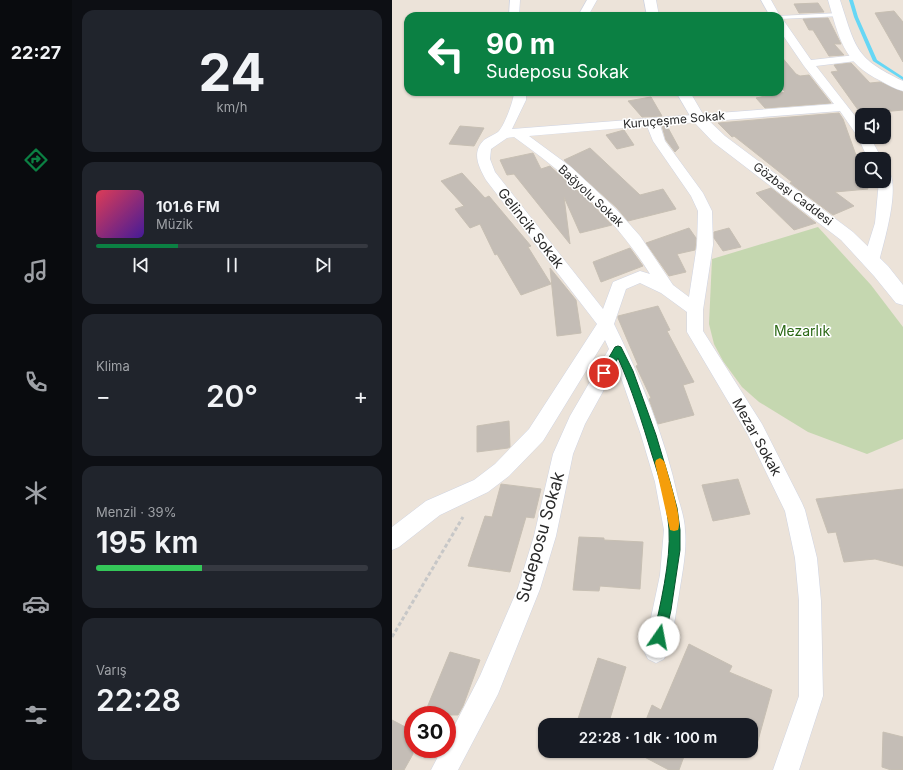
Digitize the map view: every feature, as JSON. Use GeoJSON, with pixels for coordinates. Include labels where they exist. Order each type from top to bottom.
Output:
{"type":"FeatureCollection","features":[{"type":"Feature","properties":{"kind":"street"},"geometry":{"type":"LineString","coordinates":[[514,12],[515,0]]}},
{"type":"Feature","properties":{"kind":"street"},"geometry":{"type":"LineString","coordinates":[[586,12],[592,0]]}},
{"type":"Feature","properties":{"kind":"street"},"geometry":{"type":"LineString","coordinates":[[650,0],[652,12]]}},
{"type":"Feature","properties":{"kind":"street"},"geometry":{"type":"LineString","coordinates":[[766,0],[773,12]]}},
{"type":"Feature","properties":{"kind":"street"},"geometry":{"type":"LineString","coordinates":[[834,0],[850,48],[856,58],[865,67],[903,87]]}},
{"type":"Feature","properties":{"kind":"street"},"geometry":{"type":"LineString","coordinates":[[784,29],[808,64],[855,124]]}},
{"type":"Feature","properties":{"kind":"street"},"geometry":{"type":"LineString","coordinates":[[808,64],[856,58]]}},
{"type":"Feature","properties":{"kind":"street"},"geometry":{"type":"LineString","coordinates":[[510,133],[523,96]]}},
{"type":"Feature","properties":{"kind":"street","name":"Gözbaşı Caddesi"},"geometry":{"type":"LineString","coordinates":[[685,96],[698,118],[719,140],[831,223],[871,261],[903,298]]}},
{"type":"Feature","properties":{"kind":"street","name":"Kuruçeşme Sokak"},"geometry":{"type":"LineString","coordinates":[[510,133],[843,107]]}},
{"type":"Feature","properties":{"kind":"street","name":"Mezar Sokak"},"geometry":{"type":"LineString","coordinates":[[652,122],[659,140],[698,196],[704,211],[705,245],[695,310],[695,332],[755,430],[796,510],[806,558],[810,601],[811,696],[786,770]]}},
{"type":"Feature","properties":{"kind":"street","name":"Bağyolu Sokak"},"geometry":{"type":"LineString","coordinates":[[510,133],[546,153],[612,212],[642,249],[667,289]]}},
{"type":"Feature","properties":{"kind":"street","name":"Gelincik Sokak"},"geometry":{"type":"LineString","coordinates":[[510,133],[492,139],[483,150],[482,158],[486,168],[536,236],[606,324],[628,371],[653,442],[665,482],[675,530],[674,550],[670,582],[656,651]]}},
{"type":"Feature","properties":{"kind":"street"},"geometry":{"type":"LineString","coordinates":[[871,261],[882,223],[885,188]]}},
{"type":"Feature","properties":{"kind":"street"},"geometry":{"type":"LineString","coordinates":[[392,540],[433,508],[481,486],[502,470],[536,435],[606,324],[618,286],[640,276],[667,289],[695,310]]}},
{"type":"Feature","properties":{"kind":"street","name":"Sudeposu Sokak"},"geometry":{"type":"LineString","coordinates":[[444,770],[461,741],[488,685],[529,589],[545,536],[563,454],[577,422],[618,349]]}},
{"type":"Feature","properties":{"kind":"lane"},"geometry":{"type":"LineString","coordinates":[[784,17],[839,15]]}},
{"type":"Feature","properties":{"kind":"path"},"geometry":{"type":"LineString","coordinates":[[392,637],[481,486]]}},
{"type":"Feature","properties":{"kind":"green space","name":"Mezarlık"},"geometry":{"type":"Polygon","coordinates":[[[818,227],[871,285],[903,327],[903,439],[867,454],[808,432],[759,402],[742,387],[723,361],[714,344],[709,324],[712,259],[818,227]]]}},
{"type":"Feature","properties":{"kind":"building"},"geometry":{"type":"Polygon","coordinates":[[[818,3],[824,12],[799,13],[794,4],[818,3]]]}},
{"type":"Feature","properties":{"kind":"building"},"geometry":{"type":"Polygon","coordinates":[[[894,11],[903,22],[903,62],[875,13],[894,11]]]}},
{"type":"Feature","properties":{"kind":"building"},"geometry":{"type":"Polygon","coordinates":[[[828,18],[841,44],[834,44],[844,55],[829,56],[813,30],[809,30],[803,19],[828,18]]]}},
{"type":"Feature","properties":{"kind":"building"},"geometry":{"type":"Polygon","coordinates":[[[784,60],[796,74],[800,76],[809,75],[831,103],[765,108],[756,98],[766,96],[784,96],[784,60]]]}},
{"type":"Feature","properties":{"kind":"building"},"geometry":{"type":"Polygon","coordinates":[[[851,63],[870,83],[880,82],[903,92],[903,110],[891,111],[891,108],[857,108],[831,72],[838,71],[834,65],[851,63]]]}},
{"type":"Feature","properties":{"kind":"building"},"geometry":{"type":"Polygon","coordinates":[[[651,97],[662,116],[642,117],[628,101],[651,97]]]}},
{"type":"Feature","properties":{"kind":"building"},"geometry":{"type":"Polygon","coordinates":[[[839,113],[843,119],[855,152],[855,188],[868,189],[835,192],[854,206],[833,215],[790,183],[792,182],[734,136],[732,137],[718,123],[839,113]]]}},
{"type":"Feature","properties":{"kind":"building"},"geometry":{"type":"Polygon","coordinates":[[[460,126],[484,128],[474,146],[449,144],[460,126]]]}},
{"type":"Feature","properties":{"kind":"building"},"geometry":{"type":"Polygon","coordinates":[[[662,126],[667,126],[679,148],[675,152],[666,140],[662,126]]]}},
{"type":"Feature","properties":{"kind":"building"},"geometry":{"type":"Polygon","coordinates":[[[624,130],[634,145],[617,149],[606,135],[624,130]]]}},
{"type":"Feature","properties":{"kind":"building"},"geometry":{"type":"Polygon","coordinates":[[[590,148],[640,195],[663,189],[676,209],[628,221],[617,208],[564,160],[590,148]]]}},
{"type":"Feature","properties":{"kind":"building"},"geometry":{"type":"Polygon","coordinates":[[[533,153],[541,169],[550,166],[588,200],[612,225],[580,233],[564,197],[570,244],[514,174],[507,175],[500,160],[533,153]]]}},
{"type":"Feature","properties":{"kind":"building"},"geometry":{"type":"Polygon","coordinates":[[[462,173],[485,198],[489,196],[531,246],[528,247],[551,284],[521,295],[497,254],[495,255],[480,224],[470,228],[455,209],[464,206],[441,181],[462,173]]]}},
{"type":"Feature","properties":{"kind":"building"},"geometry":{"type":"Polygon","coordinates":[[[771,188],[816,223],[794,230],[756,193],[771,188]]]}},
{"type":"Feature","properties":{"kind":"building"},"geometry":{"type":"Polygon","coordinates":[[[689,228],[696,238],[695,250],[677,254],[686,272],[669,276],[646,243],[689,228]]]}},
{"type":"Feature","properties":{"kind":"building"},"geometry":{"type":"Polygon","coordinates":[[[729,228],[741,247],[723,251],[714,238],[714,232],[729,228]]]}},
{"type":"Feature","properties":{"kind":"building"},"geometry":{"type":"Polygon","coordinates":[[[630,248],[643,266],[601,282],[593,262],[630,248]]]}},
{"type":"Feature","properties":{"kind":"building"},"geometry":{"type":"Polygon","coordinates":[[[550,268],[576,300],[581,333],[557,336],[550,268]]]}},
{"type":"Feature","properties":{"kind":"building"},"geometry":{"type":"Polygon","coordinates":[[[658,306],[670,330],[667,331],[694,382],[683,385],[694,415],[658,424],[649,399],[651,398],[636,366],[638,365],[618,316],[658,306]]]}},
{"type":"Feature","properties":{"kind":"building"},"geometry":{"type":"Polygon","coordinates":[[[509,421],[510,447],[477,452],[477,426],[509,421]]]}},
{"type":"Feature","properties":{"kind":"building"},"geometry":{"type":"Polygon","coordinates":[[[738,479],[750,514],[713,521],[702,485],[738,479]]]}},
{"type":"Feature","properties":{"kind":"building"},"geometry":{"type":"Polygon","coordinates":[[[501,484],[541,489],[534,518],[526,517],[510,572],[468,566],[485,516],[492,517],[501,484]]]}},
{"type":"Feature","properties":{"kind":"building"},"geometry":{"type":"Polygon","coordinates":[[[903,489],[903,566],[875,559],[844,562],[836,532],[828,533],[816,499],[903,489]]]}},
{"type":"Feature","properties":{"kind":"building"},"geometry":{"type":"Polygon","coordinates":[[[579,537],[643,542],[640,589],[600,586],[599,591],[573,590],[579,537]]]}},
{"type":"Feature","properties":{"kind":"building"},"geometry":{"type":"Polygon","coordinates":[[[689,644],[732,666],[729,672],[772,690],[758,741],[758,718],[647,718],[652,705],[661,710],[689,644]]]}},
{"type":"Feature","properties":{"kind":"building"},"geometry":{"type":"Polygon","coordinates":[[[450,652],[480,660],[463,706],[458,715],[456,715],[456,706],[428,706],[450,652]]]}},
{"type":"Feature","properties":{"kind":"building"},"geometry":{"type":"Polygon","coordinates":[[[598,658],[626,667],[610,718],[578,718],[598,658]]]}},
{"type":"Feature","properties":{"kind":"building"},"geometry":{"type":"Polygon","coordinates":[[[392,720],[404,726],[404,758],[411,758],[404,770],[392,770],[392,720]]]}},
{"type":"Feature","properties":{"kind":"building"},"geometry":{"type":"Polygon","coordinates":[[[883,732],[903,737],[903,770],[891,770],[882,767],[883,732]]]}},
{"type":"Feature","properties":{"kind":"building"},"geometry":{"type":"Polygon","coordinates":[[[646,758],[683,758],[679,770],[669,770],[646,758]]]}},
{"type":"Feature","properties":{"kind":"waterway"},"geometry":{"type":"LineString","coordinates":[[851,0],[856,17],[875,61],[903,79]]}},
{"type":"Feature","properties":{"kind":"slow traffic"},"geometry":{"type":"LineString","coordinates":[[660,463],[672,508],[674,526]]}},
{"type":"Feature","properties":{"kind":"route"},"geometry":{"type":"LineString","coordinates":[[604,373],[618,349],[628,371],[651,435],[672,508],[675,530],[674,550],[665,610],[659,637]]}}]}
